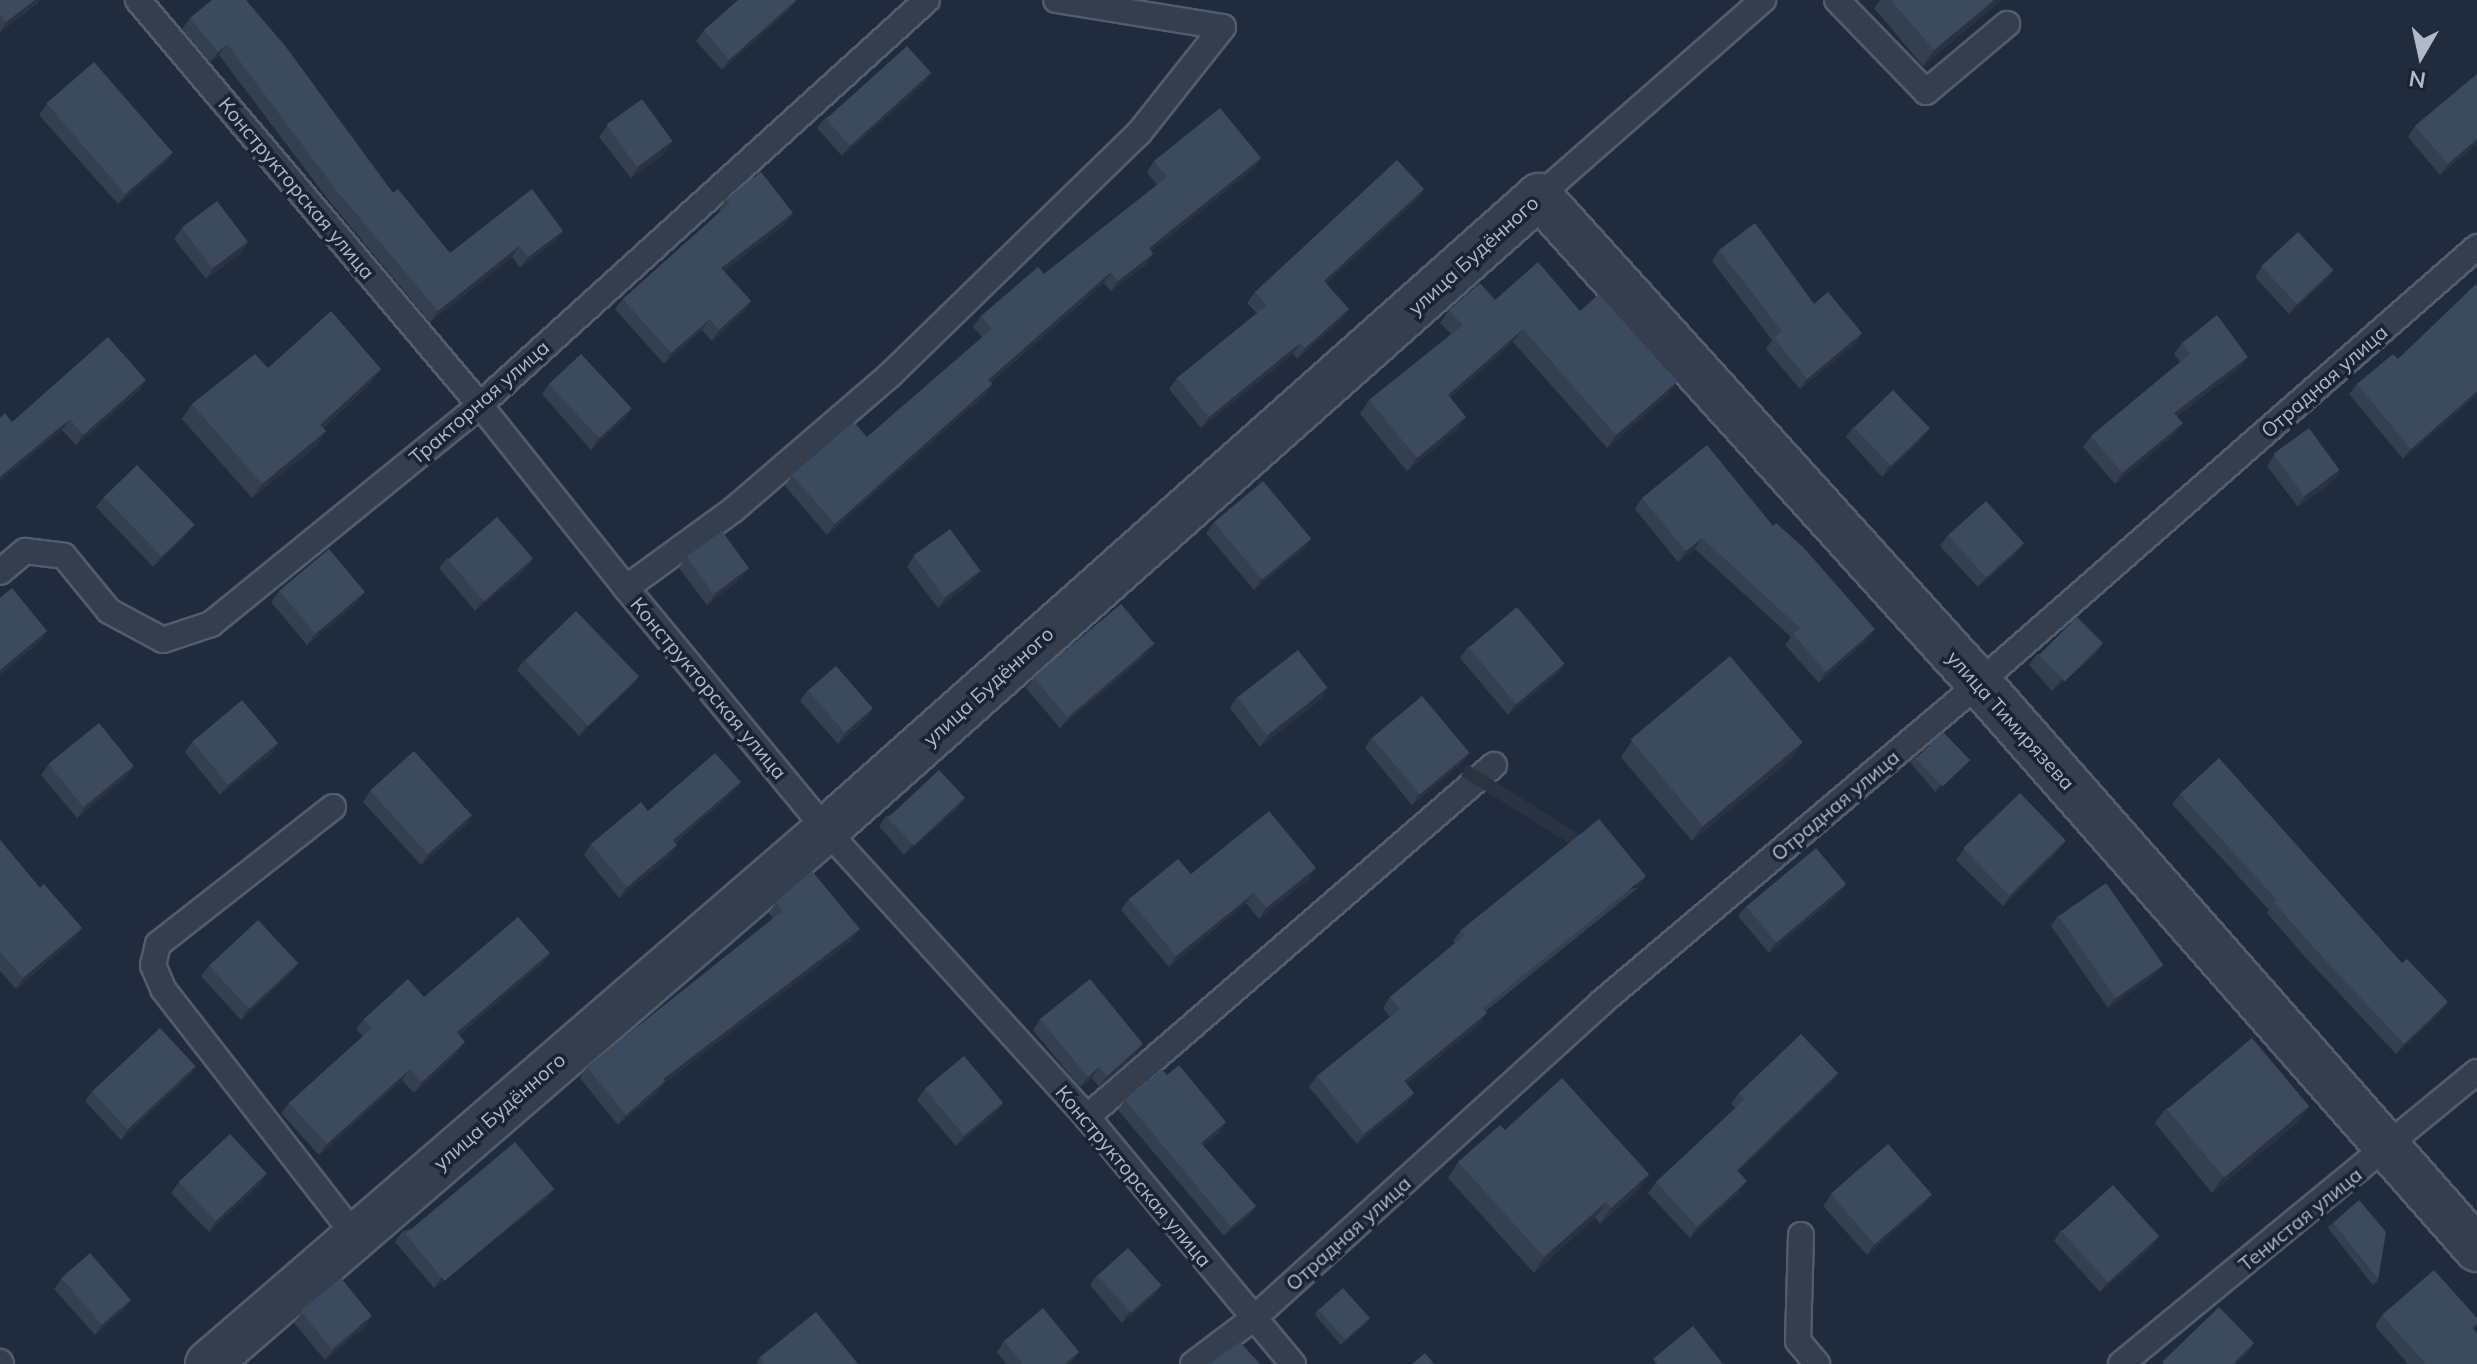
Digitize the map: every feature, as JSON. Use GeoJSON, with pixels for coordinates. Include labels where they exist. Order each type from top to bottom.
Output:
{"type":"FeatureCollection","features":[{"type":"Feature","properties":{"kind":"street","name":"улица Тимирязева"},"geometry":{"type":"LineString","coordinates":[[1539,196],[1979,683],[2477,1249]]}},
{"type":"Feature","properties":{"kind":"street","name":"улица Будённого"},"geometry":{"type":"LineString","coordinates":[[208,1364],[826,830],[1539,196]]}},
{"type":"Feature","properties":{"kind":"lane","name":"Конструкторская улица"},"geometry":{"type":"LineString","coordinates":[[138,0],[480,405],[826,830],[1087,1117],[1293,1364]]}},
{"type":"Feature","properties":{"kind":"lane","name":"Тракторная улица"},"geometry":{"type":"LineString","coordinates":[[0,572],[25,551],[64,556],[109,611],[163,640],[211,624],[480,405],[927,0]]}},
{"type":"Feature","properties":{"kind":"lane"},"geometry":{"type":"LineString","coordinates":[[626,588],[733,510],[891,374],[1139,133],[1223,27],[1056,0]]}},
{"type":"Feature","properties":{"kind":"lane","name":"улица Будённого"},"geometry":{"type":"LineString","coordinates":[[1539,196],[1763,0]]}},
{"type":"Feature","properties":{"kind":"lane"},"geometry":{"type":"LineString","coordinates":[[1837,0],[1926,92],[2007,24]]}},
{"type":"Feature","properties":{"kind":"lane","name":"Отрадная улица"},"geometry":{"type":"LineString","coordinates":[[1193,1364],[1254,1318],[1602,1002],[1979,683],[2477,247]]}},
{"type":"Feature","properties":{"kind":"lane"},"geometry":{"type":"LineString","coordinates":[[1087,1117],[1494,765]]}},
{"type":"Feature","properties":{"kind":"lane"},"geometry":{"type":"LineString","coordinates":[[333,807],[158,944],[153,965],[163,989],[355,1236]]}},
{"type":"Feature","properties":{"kind":"lane","name":"Тенистая улица"},"geometry":{"type":"LineString","coordinates":[[2121,1364],[2477,1072]]}},
{"type":"Feature","properties":{"kind":"lane"},"geometry":{"type":"LineString","coordinates":[[1801,1235],[1798,1341],[1817,1364]]}},
{"type":"Feature","properties":{"kind":"building"},"geometry":{"type":"Polygon","coordinates":[[[0,0],[35,0],[6,22],[0,15],[0,0]]]}},
{"type":"Feature","properties":{"kind":"building"},"geometry":{"type":"Polygon","coordinates":[[[212,0],[246,0],[286,47],[393,193],[398,189],[450,253],[532,189],[563,231],[528,257],[519,246],[438,311],[337,191],[227,44],[218,52],[190,18],[212,0]]]}},
{"type":"Feature","properties":{"kind":"building"},"geometry":{"type":"Polygon","coordinates":[[[738,0],[796,0],[729,60],[704,30],[738,0]]]}},
{"type":"Feature","properties":{"kind":"building"},"geometry":{"type":"Polygon","coordinates":[[[1891,0],[1994,0],[1934,50],[1891,0]]]}},
{"type":"Feature","properties":{"kind":"building"},"geometry":{"type":"Polygon","coordinates":[[[907,46],[931,73],[850,146],[826,119],[907,46]]]}},
{"type":"Feature","properties":{"kind":"building"},"geometry":{"type":"Polygon","coordinates":[[[94,62],[173,153],[125,194],[46,103],[94,62]]]}},
{"type":"Feature","properties":{"kind":"building"},"geometry":{"type":"Polygon","coordinates":[[[2477,74],[2477,139],[2448,164],[2415,126],[2477,74]]]}},
{"type":"Feature","properties":{"kind":"building"},"geometry":{"type":"Polygon","coordinates":[[[642,99],[673,141],[637,167],[606,125],[642,99]]]}},
{"type":"Feature","properties":{"kind":"building"},"geometry":{"type":"Polygon","coordinates":[[[1220,108],[1261,158],[1149,248],[1153,254],[1118,281],[1111,272],[988,380],[992,384],[835,524],[792,475],[854,422],[867,437],[992,329],[981,316],[1038,267],[1044,274],[1167,177],[1154,161],[1220,108]]]}},
{"type":"Feature","properties":{"kind":"building"},"geometry":{"type":"Polygon","coordinates":[[[1397,160],[1424,189],[1324,281],[1349,309],[1305,348],[1300,343],[1209,417],[1177,378],[1267,305],[1255,292],[1397,160]]]}},
{"type":"Feature","properties":{"kind":"building"},"geometry":{"type":"Polygon","coordinates":[[[761,172],[793,213],[721,268],[751,301],[719,330],[710,319],[671,353],[623,299],[730,203],[726,199],[761,172]]]}},
{"type":"Feature","properties":{"kind":"building"},"geometry":{"type":"Polygon","coordinates":[[[217,201],[248,242],[213,268],[182,227],[217,201]]]}},
{"type":"Feature","properties":{"kind":"building"},"geometry":{"type":"Polygon","coordinates":[[[1755,223],[1814,304],[1828,292],[1862,333],[1807,379],[1774,338],[1782,331],[1719,250],[1755,223]]]}},
{"type":"Feature","properties":{"kind":"building"},"geometry":{"type":"Polygon","coordinates":[[[2298,232],[2333,270],[2297,304],[2261,266],[2298,232]]]}},
{"type":"Feature","properties":{"kind":"building"},"geometry":{"type":"Polygon","coordinates":[[[1538,262],[1580,311],[1599,294],[1677,382],[1616,435],[1523,329],[1448,395],[1466,417],[1417,458],[1369,400],[1463,325],[1449,310],[1480,283],[1495,300],[1538,262]]]}},
{"type":"Feature","properties":{"kind":"building"},"geometry":{"type":"Polygon","coordinates":[[[2476,284],[2477,391],[2411,449],[2357,384],[2393,354],[2398,359],[2476,284]]]}},
{"type":"Feature","properties":{"kind":"building"},"geometry":{"type":"Polygon","coordinates":[[[331,311],[381,369],[320,425],[326,431],[262,484],[192,404],[255,354],[268,368],[331,311]]]}},
{"type":"Feature","properties":{"kind":"building"},"geometry":{"type":"Polygon","coordinates":[[[2217,315],[2248,357],[2174,413],[2183,423],[2122,473],[2091,436],[2190,354],[2182,343],[2217,315]]]}},
{"type":"Feature","properties":{"kind":"building"},"geometry":{"type":"Polygon","coordinates":[[[108,337],[146,380],[83,435],[70,419],[0,477],[0,418],[5,413],[12,422],[108,337]]]}},
{"type":"Feature","properties":{"kind":"building"},"geometry":{"type":"Polygon","coordinates":[[[581,354],[631,408],[599,438],[549,384],[581,354]]]}},
{"type":"Feature","properties":{"kind":"building"},"geometry":{"type":"Polygon","coordinates":[[[1893,390],[1930,428],[1891,466],[1854,428],[1893,390]]]}},
{"type":"Feature","properties":{"kind":"building"},"geometry":{"type":"Polygon","coordinates":[[[2309,428],[2340,470],[2304,496],[2273,454],[2309,428]]]}},
{"type":"Feature","properties":{"kind":"building"},"geometry":{"type":"Polygon","coordinates":[[[1707,445],[1773,526],[1776,523],[1804,548],[1875,629],[1826,672],[1793,634],[1800,628],[1702,538],[1686,551],[1642,498],[1707,445]]]}},
{"type":"Feature","properties":{"kind":"building"},"geometry":{"type":"Polygon","coordinates":[[[137,465],[195,525],[162,557],[104,497],[137,465]]]}},
{"type":"Feature","properties":{"kind":"building"},"geometry":{"type":"Polygon","coordinates":[[[1263,481],[1311,538],[1262,580],[1214,522],[1263,481]]]}},
{"type":"Feature","properties":{"kind":"building"},"geometry":{"type":"Polygon","coordinates":[[[1986,501],[2024,543],[1986,577],[1948,535],[1986,501]]]}},
{"type":"Feature","properties":{"kind":"building"},"geometry":{"type":"Polygon","coordinates":[[[497,517],[533,559],[484,601],[448,560],[497,517]]]}},
{"type":"Feature","properties":{"kind":"building"},"geometry":{"type":"Polygon","coordinates":[[[950,529],[981,571],[944,598],[914,555],[950,529]]]}},
{"type":"Feature","properties":{"kind":"building"},"geometry":{"type":"Polygon","coordinates":[[[722,531],[749,568],[713,594],[686,557],[722,531]]]}},
{"type":"Feature","properties":{"kind":"building"},"geometry":{"type":"Polygon","coordinates":[[[329,549],[365,592],[315,634],[279,591],[329,549]]]}},
{"type":"Feature","properties":{"kind":"building"},"geometry":{"type":"Polygon","coordinates":[[[12,588],[47,631],[0,670],[0,598],[12,588]]]}},
{"type":"Feature","properties":{"kind":"building"},"geometry":{"type":"Polygon","coordinates":[[[1121,604],[1154,644],[1067,717],[1034,677],[1121,604]]]}},
{"type":"Feature","properties":{"kind":"building"},"geometry":{"type":"Polygon","coordinates":[[[1517,607],[1565,664],[1516,704],[1469,647],[1517,607]]]}},
{"type":"Feature","properties":{"kind":"building"},"geometry":{"type":"Polygon","coordinates":[[[576,611],[639,676],[588,726],[525,660],[576,611]]]}},
{"type":"Feature","properties":{"kind":"building"},"geometry":{"type":"Polygon","coordinates":[[[2077,617],[2103,643],[2065,681],[2039,655],[2077,617]]]}},
{"type":"Feature","properties":{"kind":"building"},"geometry":{"type":"Polygon","coordinates":[[[1298,650],[1328,688],[1267,735],[1237,697],[1298,650]]]}},
{"type":"Feature","properties":{"kind":"building"},"geometry":{"type":"Polygon","coordinates":[[[1730,656],[1803,743],[1703,826],[1630,740],[1730,656]]]}},
{"type":"Feature","properties":{"kind":"building"},"geometry":{"type":"Polygon","coordinates":[[[836,666],[873,708],[845,733],[808,690],[836,666]]]}},
{"type":"Feature","properties":{"kind":"building"},"geometry":{"type":"Polygon","coordinates":[[[1422,696],[1470,753],[1420,794],[1372,738],[1422,696]]]}},
{"type":"Feature","properties":{"kind":"building"},"geometry":{"type":"Polygon","coordinates":[[[242,700],[278,743],[228,785],[192,742],[242,700]]]}},
{"type":"Feature","properties":{"kind":"building"},"geometry":{"type":"Polygon","coordinates":[[[99,723],[134,766],[83,807],[48,764],[99,723]]]}},
{"type":"Feature","properties":{"kind":"building"},"geometry":{"type":"Polygon","coordinates":[[[1943,732],[1970,760],[1943,786],[1916,758],[1943,732]]]}},
{"type":"Feature","properties":{"kind":"building"},"geometry":{"type":"Polygon","coordinates":[[[414,751],[472,815],[428,854],[370,790],[414,751]]]}},
{"type":"Feature","properties":{"kind":"building"},"geometry":{"type":"Polygon","coordinates":[[[715,753],[741,782],[673,840],[677,845],[627,887],[591,844],[641,802],[648,811],[715,753]]]}},
{"type":"Feature","properties":{"kind":"building"},"geometry":{"type":"Polygon","coordinates":[[[2219,758],[2402,963],[2407,959],[2448,1002],[2404,1044],[2313,947],[2274,902],[2277,900],[2180,794],[2219,758]]]}},
{"type":"Feature","properties":{"kind":"building"},"geometry":{"type":"Polygon","coordinates":[[[939,770],[965,798],[914,846],[888,818],[939,770]]]}},
{"type":"Feature","properties":{"kind":"building"},"geometry":{"type":"Polygon","coordinates":[[[2020,793],[2066,840],[2009,895],[1963,848],[2020,793]]]}},
{"type":"Feature","properties":{"kind":"building"},"geometry":{"type":"Polygon","coordinates":[[[1269,811],[1316,868],[1266,908],[1254,893],[1176,956],[1129,899],[1178,859],[1191,874],[1269,811]]]}},
{"type":"Feature","properties":{"kind":"building"},"geometry":{"type":"Polygon","coordinates":[[[1599,819],[1646,876],[1483,1008],[1487,1013],[1404,1081],[1414,1093],[1364,1134],[1317,1076],[1400,1009],[1390,997],[1465,935],[1461,930],[1599,819]]]}},
{"type":"Feature","properties":{"kind":"building"},"geometry":{"type":"Polygon","coordinates":[[[0,840],[40,888],[44,884],[82,928],[23,978],[0,952],[0,840]]]}},
{"type":"Feature","properties":{"kind":"building"},"geometry":{"type":"Polygon","coordinates":[[[1816,848],[1846,884],[1777,942],[1746,906],[1816,848]]]}},
{"type":"Feature","properties":{"kind":"building"},"geometry":{"type":"Polygon","coordinates":[[[812,871],[860,929],[663,1079],[665,1081],[626,1115],[587,1067],[783,911],[776,902],[812,871]]]}},
{"type":"Feature","properties":{"kind":"building"},"geometry":{"type":"Polygon","coordinates":[[[2106,883],[2163,965],[2116,998],[2058,916],[2106,883]]]}},
{"type":"Feature","properties":{"kind":"building"},"geometry":{"type":"Polygon","coordinates":[[[518,917],[550,953],[457,1032],[465,1042],[422,1082],[410,1069],[327,1144],[289,1103],[372,1028],[364,1019],[408,979],[424,997],[518,917]]]}},
{"type":"Feature","properties":{"kind":"building"},"geometry":{"type":"Polygon","coordinates":[[[258,920],[298,963],[249,1009],[209,966],[258,920]]]}},
{"type":"Feature","properties":{"kind":"building"},"geometry":{"type":"Polygon","coordinates":[[[1090,979],[1143,1044],[1107,1076],[1099,1067],[1088,1077],[1040,1019],[1090,979]]]}},
{"type":"Feature","properties":{"kind":"building"},"geometry":{"type":"Polygon","coordinates":[[[160,1028],[195,1066],[127,1129],[92,1091],[160,1028]]]}},
{"type":"Feature","properties":{"kind":"building"},"geometry":{"type":"Polygon","coordinates":[[[1801,1034],[1838,1073],[1737,1170],[1747,1181],[1697,1227],[1656,1182],[1745,1099],[1739,1093],[1801,1034]]]}},
{"type":"Feature","properties":{"kind":"building"},"geometry":{"type":"Polygon","coordinates":[[[2252,1038],[2309,1106],[2224,1178],[2167,1109],[2252,1038]]]}},
{"type":"Feature","properties":{"kind":"building"},"geometry":{"type":"Polygon","coordinates":[[[964,1056],[1003,1103],[964,1136],[925,1089],[964,1056]]]}},
{"type":"Feature","properties":{"kind":"building"},"geometry":{"type":"Polygon","coordinates":[[[1179,1065],[1226,1122],[1201,1143],[1256,1206],[1231,1227],[1125,1100],[1162,1069],[1167,1075],[1179,1065]]]}},
{"type":"Feature","properties":{"kind":"building"},"geometry":{"type":"Polygon","coordinates":[[[1562,1078],[1649,1174],[1611,1208],[1606,1202],[1544,1257],[1458,1162],[1500,1125],[1505,1130],[1562,1078]]]}},
{"type":"Feature","properties":{"kind":"building"},"geometry":{"type":"Polygon","coordinates":[[[230,1134],[267,1173],[216,1221],[179,1182],[230,1134]]]}},
{"type":"Feature","properties":{"kind":"building"},"geometry":{"type":"Polygon","coordinates":[[[515,1142],[554,1189],[445,1281],[405,1234],[515,1142]]]}},
{"type":"Feature","properties":{"kind":"building"},"geometry":{"type":"Polygon","coordinates":[[[1888,1144],[1932,1195],[1875,1244],[1831,1194],[1888,1144]]]}},
{"type":"Feature","properties":{"kind":"building"},"geometry":{"type":"Polygon","coordinates":[[[2113,1185],[2159,1236],[2108,1282],[2062,1231],[2113,1185]]]}},
{"type":"Feature","properties":{"kind":"building"},"geometry":{"type":"Polygon","coordinates":[[[2359,1200],[2386,1232],[2378,1280],[2333,1223],[2359,1200]]]}},
{"type":"Feature","properties":{"kind":"building"},"geometry":{"type":"Polygon","coordinates":[[[1128,1248],[1161,1285],[1131,1313],[1098,1275],[1128,1248]]]}},
{"type":"Feature","properties":{"kind":"building"},"geometry":{"type":"Polygon","coordinates":[[[90,1253],[131,1300],[102,1325],[61,1278],[90,1253]]]}},
{"type":"Feature","properties":{"kind":"building"},"geometry":{"type":"Polygon","coordinates":[[[2434,1270],[2477,1318],[2472,1328],[2477,1333],[2477,1364],[2426,1364],[2382,1315],[2434,1270]]]}},
{"type":"Feature","properties":{"kind":"building"},"geometry":{"type":"Polygon","coordinates":[[[341,1278],[372,1316],[331,1349],[301,1311],[341,1278]]]}},
{"type":"Feature","properties":{"kind":"building"},"geometry":{"type":"Polygon","coordinates":[[[1343,1288],[1370,1318],[1345,1340],[1318,1310],[1343,1288]]]}},
{"type":"Feature","properties":{"kind":"building"},"geometry":{"type":"Polygon","coordinates":[[[2219,1307],[2254,1343],[2233,1364],[2162,1362],[2219,1307]]]}},
{"type":"Feature","properties":{"kind":"building"},"geometry":{"type":"Polygon","coordinates":[[[1043,1308],[1079,1352],[1065,1364],[1023,1364],[1004,1341],[1043,1308]]]}},
{"type":"Feature","properties":{"kind":"building"},"geometry":{"type":"Polygon","coordinates":[[[816,1312],[858,1364],[766,1364],[760,1357],[816,1312]]]}},
{"type":"Feature","properties":{"kind":"building"},"geometry":{"type":"Polygon","coordinates":[[[1693,1326],[1723,1364],[1657,1364],[1653,1359],[1693,1326]]]}},
{"type":"Feature","properties":{"kind":"building"},"geometry":{"type":"Polygon","coordinates":[[[1240,1342],[1260,1364],[1209,1364],[1240,1342]]]}},
{"type":"Feature","properties":{"kind":"building"},"geometry":{"type":"Polygon","coordinates":[[[1425,1353],[1434,1364],[1412,1364],[1425,1353]]]}}]}
